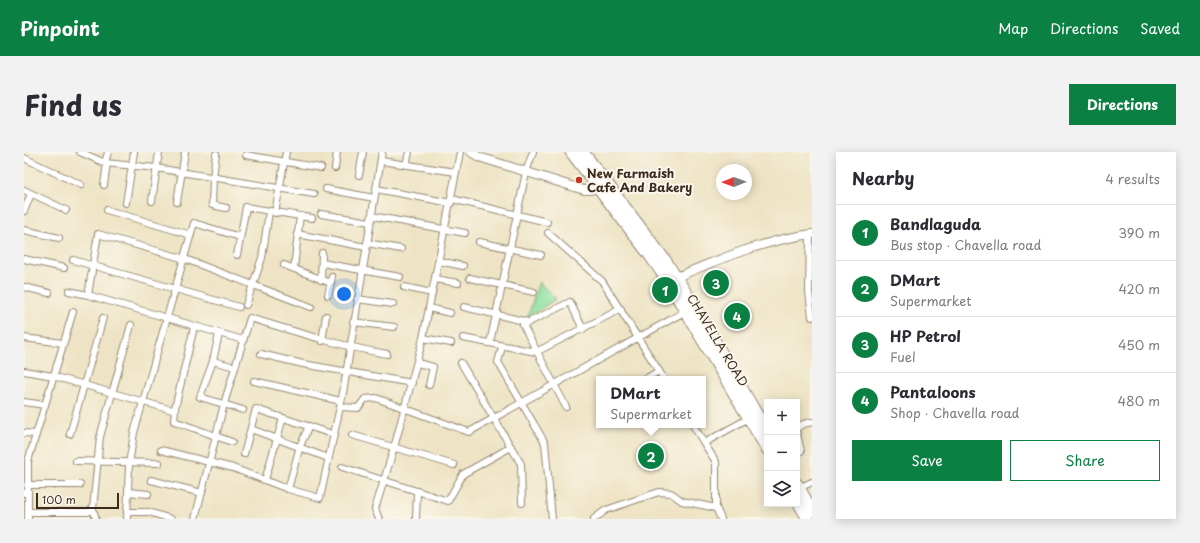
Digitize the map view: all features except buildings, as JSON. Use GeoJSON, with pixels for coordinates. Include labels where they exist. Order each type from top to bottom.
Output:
{"type":"FeatureCollection","features":[{"type":"Feature","properties":{"kind":"highway","name":"CHAVELLA ROAD"},"geometry":{"type":"LineString","coordinates":[[570,152],[603,186]]}},
{"type":"Feature","properties":{"kind":"highway","name":"CHAVELLA ROAD"},"geometry":{"type":"LineString","coordinates":[[583,152],[603,186],[652,257],[672,279],[764,427]]}},
{"type":"Feature","properties":{"kind":"highway","name":"CHAVELLA ROAD"},"geometry":{"type":"LineString","coordinates":[[672,279],[686,311],[764,444]]}},
{"type":"Feature","properties":{"kind":"highway"},"geometry":{"type":"LineString","coordinates":[[800,490],[811,512]]}},
{"type":"Feature","properties":{"kind":"highway"},"geometry":{"type":"LineString","coordinates":[[800,503],[811,512]]}},
{"type":"Feature","properties":{"kind":"street"},"geometry":{"type":"LineString","coordinates":[[81,152],[106,163],[156,168],[280,187],[314,194]]}},
{"type":"Feature","properties":{"kind":"street"},"geometry":{"type":"LineString","coordinates":[[104,185],[108,152]]}},
{"type":"Feature","properties":{"kind":"street"},"geometry":{"type":"LineString","coordinates":[[126,203],[134,152]]}},
{"type":"Feature","properties":{"kind":"street"},"geometry":{"type":"LineString","coordinates":[[152,201],[159,152]]}},
{"type":"Feature","properties":{"kind":"street"},"geometry":{"type":"LineString","coordinates":[[177,202],[185,152]]}},
{"type":"Feature","properties":{"kind":"street"},"geometry":{"type":"LineString","coordinates":[[246,305],[262,258],[272,212],[280,187],[286,152]]}},
{"type":"Feature","properties":{"kind":"street"},"geometry":{"type":"LineString","coordinates":[[335,168],[337,152]]}},
{"type":"Feature","properties":{"kind":"street"},"geometry":{"type":"LineString","coordinates":[[359,176],[363,152]]}},
{"type":"Feature","properties":{"kind":"street"},"geometry":{"type":"LineString","coordinates":[[161,450],[233,468],[288,489],[320,498],[341,404],[353,322],[382,152]]}},
{"type":"Feature","properties":{"kind":"street"},"geometry":{"type":"LineString","coordinates":[[406,165],[408,152]]}},
{"type":"Feature","properties":{"kind":"street"},"geometry":{"type":"LineString","coordinates":[[378,519],[375,508],[394,448],[423,338],[460,152]]}},
{"type":"Feature","properties":{"kind":"street"},"geometry":{"type":"LineString","coordinates":[[471,152],[526,172],[584,190],[603,186]]}},
{"type":"Feature","properties":{"kind":"street"},"geometry":{"type":"LineString","coordinates":[[490,343],[508,248],[526,172],[533,152]]}},
{"type":"Feature","properties":{"kind":"street"},"geometry":{"type":"LineString","coordinates":[[216,154],[212,205],[226,208]]}},
{"type":"Feature","properties":{"kind":"street"},"geometry":{"type":"LineString","coordinates":[[246,155],[284,163],[321,168]]}},
{"type":"Feature","properties":{"kind":"street"},"geometry":{"type":"LineString","coordinates":[[24,158],[80,185]]}},
{"type":"Feature","properties":{"kind":"street"},"geometry":{"type":"LineString","coordinates":[[381,161],[456,172]]}},
{"type":"Feature","properties":{"kind":"street"},"geometry":{"type":"LineString","coordinates":[[326,189],[374,198]]}},
{"type":"Feature","properties":{"kind":"street"},"geometry":{"type":"LineString","coordinates":[[376,189],[451,201],[547,222]]}},
{"type":"Feature","properties":{"kind":"street"},"geometry":{"type":"LineString","coordinates":[[24,190],[66,210]]}},
{"type":"Feature","properties":{"kind":"street"},"geometry":{"type":"LineString","coordinates":[[24,211],[31,194]]}},
{"type":"Feature","properties":{"kind":"street"},"geometry":{"type":"LineString","coordinates":[[237,255],[246,207],[312,218]]}},
{"type":"Feature","properties":{"kind":"street"},"geometry":{"type":"LineString","coordinates":[[107,210],[191,235]]}},
{"type":"Feature","properties":{"kind":"street"},"geometry":{"type":"LineString","coordinates":[[321,214],[370,222]]}},
{"type":"Feature","properties":{"kind":"street"},"geometry":{"type":"LineString","coordinates":[[294,268],[300,216]]}},
{"type":"Feature","properties":{"kind":"street"},"geometry":{"type":"LineString","coordinates":[[372,216],[445,228],[465,233]]}},
{"type":"Feature","properties":{"kind":"street"},"geometry":{"type":"LineString","coordinates":[[127,519],[129,462],[134,433],[166,318],[185,259],[194,223],[240,237]]}},
{"type":"Feature","properties":{"kind":"street"},"geometry":{"type":"LineString","coordinates":[[24,230],[59,238]]}},
{"type":"Feature","properties":{"kind":"street"},"geometry":{"type":"LineString","coordinates":[[548,233],[602,281],[662,376]]}},
{"type":"Feature","properties":{"kind":"street"},"geometry":{"type":"LineString","coordinates":[[88,295],[98,234],[185,259],[310,307]]}},
{"type":"Feature","properties":{"kind":"street"},"geometry":{"type":"LineString","coordinates":[[298,234],[401,249]]}},
{"type":"Feature","properties":{"kind":"street"},"geometry":{"type":"LineString","coordinates":[[672,279],[758,247],[789,238],[811,234],[809,292],[812,317]]}},
{"type":"Feature","properties":{"kind":"street"},"geometry":{"type":"LineString","coordinates":[[479,242],[541,255]]}},
{"type":"Feature","properties":{"kind":"street"},"geometry":{"type":"LineString","coordinates":[[321,280],[322,253]]}},
{"type":"Feature","properties":{"kind":"street"},"geometry":{"type":"LineString","coordinates":[[24,259],[64,268]]}},
{"type":"Feature","properties":{"kind":"street"},"geometry":{"type":"LineString","coordinates":[[73,260],[239,307]]}},
{"type":"Feature","properties":{"kind":"street"},"geometry":{"type":"LineString","coordinates":[[439,261],[463,266]]}},
{"type":"Feature","properties":{"kind":"street"},"geometry":{"type":"LineString","coordinates":[[322,263],[400,277]]}},
{"type":"Feature","properties":{"kind":"street"},"geometry":{"type":"LineString","coordinates":[[284,265],[321,280],[331,280],[328,295]]}},
{"type":"Feature","properties":{"kind":"street"},"geometry":{"type":"LineString","coordinates":[[470,278],[534,292]]}},
{"type":"Feature","properties":{"kind":"street"},"geometry":{"type":"LineString","coordinates":[[435,279],[458,283]]}},
{"type":"Feature","properties":{"kind":"street"},"geometry":{"type":"LineString","coordinates":[[404,287],[432,293]]}},
{"type":"Feature","properties":{"kind":"street"},"geometry":{"type":"LineString","coordinates":[[24,288],[49,293]]}},
{"type":"Feature","properties":{"kind":"street"},"geometry":{"type":"LineString","coordinates":[[69,291],[88,295],[243,340]]}},
{"type":"Feature","properties":{"kind":"street"},"geometry":{"type":"LineString","coordinates":[[357,299],[393,304]]}},
{"type":"Feature","properties":{"kind":"street"},"geometry":{"type":"LineString","coordinates":[[566,407],[553,386],[523,325],[570,302],[583,329]]}},
{"type":"Feature","properties":{"kind":"street"},"geometry":{"type":"LineString","coordinates":[[464,307],[529,322]]}},
{"type":"Feature","properties":{"kind":"street"},"geometry":{"type":"LineString","coordinates":[[429,308],[450,313]]}},
{"type":"Feature","properties":{"kind":"street"},"geometry":{"type":"LineString","coordinates":[[463,338],[502,347],[536,352],[621,309]]}},
{"type":"Feature","properties":{"kind":"street"},"geometry":{"type":"LineString","coordinates":[[254,381],[358,408],[365,399],[371,397],[469,432],[686,311]]}},
{"type":"Feature","properties":{"kind":"street"},"geometry":{"type":"LineString","coordinates":[[73,312],[36,434],[26,461],[28,516],[88,512],[93,509]]}},
{"type":"Feature","properties":{"kind":"street"},"geometry":{"type":"LineString","coordinates":[[322,341],[326,316]]}},
{"type":"Feature","properties":{"kind":"street"},"geometry":{"type":"LineString","coordinates":[[70,434],[103,318]]}},
{"type":"Feature","properties":{"kind":"street"},"geometry":{"type":"LineString","coordinates":[[195,519],[224,404],[250,318],[322,341],[350,348],[387,354]]}},
{"type":"Feature","properties":{"kind":"street"},"geometry":{"type":"LineString","coordinates":[[353,322],[394,327]]}},
{"type":"Feature","properties":{"kind":"street"},"geometry":{"type":"LineString","coordinates":[[96,519],[93,509],[96,461],[100,438],[131,325]]}},
{"type":"Feature","properties":{"kind":"street"},"geometry":{"type":"LineString","coordinates":[[194,327],[175,408],[174,421],[232,442]]}},
{"type":"Feature","properties":{"kind":"street"},"geometry":{"type":"LineString","coordinates":[[220,334],[213,361],[200,397],[243,410]]}},
{"type":"Feature","properties":{"kind":"street"},"geometry":{"type":"LineString","coordinates":[[24,338],[63,343]]}},
{"type":"Feature","properties":{"kind":"street"},"geometry":{"type":"LineString","coordinates":[[423,338],[451,343]]}},
{"type":"Feature","properties":{"kind":"street"},"geometry":{"type":"LineString","coordinates":[[502,347],[498,362],[545,443],[552,519]]}},
{"type":"Feature","properties":{"kind":"street"},"geometry":{"type":"LineString","coordinates":[[261,354],[346,372],[412,383]]}},
{"type":"Feature","properties":{"kind":"street"},"geometry":{"type":"LineString","coordinates":[[213,361],[235,367]]}},
{"type":"Feature","properties":{"kind":"street"},"geometry":{"type":"LineString","coordinates":[[461,362],[493,419],[521,464],[522,503]]}},
{"type":"Feature","properties":{"kind":"street"},"geometry":{"type":"LineString","coordinates":[[417,363],[433,367],[429,385]]}},
{"type":"Feature","properties":{"kind":"street"},"geometry":{"type":"LineString","coordinates":[[24,371],[53,376],[84,384],[168,410],[175,408]]}},
{"type":"Feature","properties":{"kind":"street"},"geometry":{"type":"LineString","coordinates":[[650,376],[659,371]]}},
{"type":"Feature","properties":{"kind":"street"},"geometry":{"type":"LineString","coordinates":[[24,402],[45,405]]}},
{"type":"Feature","properties":{"kind":"street"},"geometry":{"type":"LineString","coordinates":[[244,454],[256,409],[335,435]]}},
{"type":"Feature","properties":{"kind":"street"},"geometry":{"type":"LineString","coordinates":[[265,480],[283,418]]}},
{"type":"Feature","properties":{"kind":"street"},"geometry":{"type":"LineString","coordinates":[[704,443],[749,418]]}},
{"type":"Feature","properties":{"kind":"street"},"geometry":{"type":"LineString","coordinates":[[800,426],[812,422]]}},
{"type":"Feature","properties":{"kind":"street"},"geometry":{"type":"LineString","coordinates":[[288,489],[300,446],[309,426]]}},
{"type":"Feature","properties":{"kind":"street"},"geometry":{"type":"LineString","coordinates":[[695,428],[717,466],[716,508],[721,519]]}},
{"type":"Feature","properties":{"kind":"street"},"geometry":{"type":"LineString","coordinates":[[251,429],[300,446],[328,458]]}},
{"type":"Feature","properties":{"kind":"street"},"geometry":{"type":"LineString","coordinates":[[24,433],[36,434]]}},
{"type":"Feature","properties":{"kind":"street"},"geometry":{"type":"LineString","coordinates":[[352,435],[454,465]]}},
{"type":"Feature","properties":{"kind":"street"},"geometry":{"type":"LineString","coordinates":[[342,467],[448,501],[463,474],[511,447]]}},
{"type":"Feature","properties":{"kind":"street"},"geometry":{"type":"LineString","coordinates":[[76,461],[159,464]]}},
{"type":"Feature","properties":{"kind":"street"},"geometry":{"type":"LineString","coordinates":[[151,480],[202,493]]}},
{"type":"Feature","properties":{"kind":"street"},"geometry":{"type":"LineString","coordinates":[[800,485],[812,482]]}},
{"type":"Feature","properties":{"kind":"street"},"geometry":{"type":"LineString","coordinates":[[27,485],[80,485]]}},
{"type":"Feature","properties":{"kind":"street"},"geometry":{"type":"LineString","coordinates":[[416,519],[417,491]]}},
{"type":"Feature","properties":{"kind":"street"},"geometry":{"type":"LineString","coordinates":[[128,492],[148,494]]}},
{"type":"Feature","properties":{"kind":"street"},"geometry":{"type":"LineString","coordinates":[[594,519],[606,510],[658,492],[671,493],[682,501],[716,508]]}},
{"type":"Feature","properties":{"kind":"street"},"geometry":{"type":"LineString","coordinates":[[127,512],[149,512],[171,519]]}},
{"type":"Feature","properties":{"kind":"green space"},"geometry":{"type":"Polygon","coordinates":[[[539,282],[556,299],[528,317],[539,282]]]}},
{"type":"Feature","properties":{"kind":"place","name":"New Farmaish Cafe And Bakery"},"geometry":{"type":"Point","coordinates":[579,180]}},
{"type":"Feature","properties":{"kind":"place","name":"HP Petrol"},"geometry":{"type":"Point","coordinates":[716,283]}},
{"type":"Feature","properties":{"kind":"place","name":"Bandlaguda"},"geometry":{"type":"Point","coordinates":[665,290]}},
{"type":"Feature","properties":{"kind":"place","name":"Pantaloons"},"geometry":{"type":"Point","coordinates":[737,316]}},
{"type":"Feature","properties":{"kind":"place","name":"DMart"},"geometry":{"type":"Point","coordinates":[651,456]}}]}
